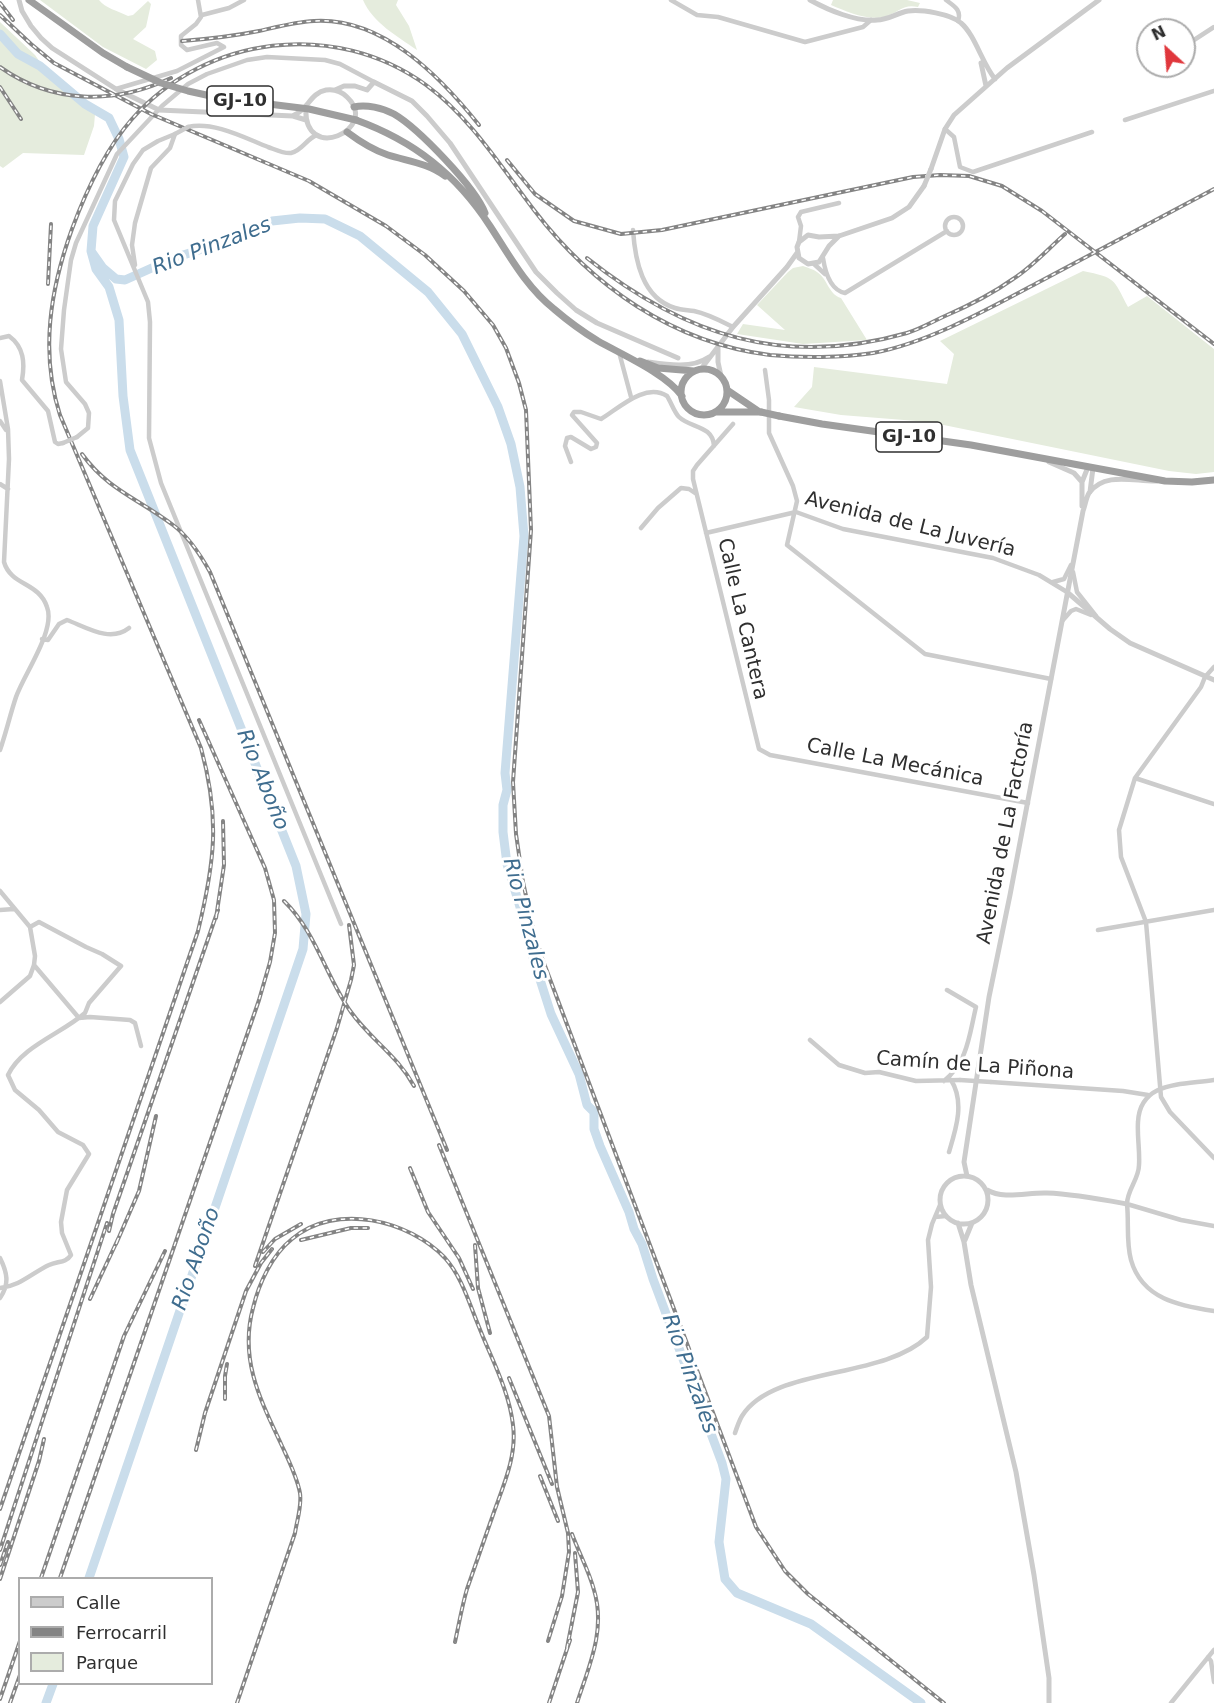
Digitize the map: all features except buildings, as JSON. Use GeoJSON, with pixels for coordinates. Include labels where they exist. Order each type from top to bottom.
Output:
{"type":"FeatureCollection","features":[{"type":"Feature","properties":{"kind":"highway","name":"GJ-10"},"geometry":{"type":"LineString","coordinates":[[29,0],[103,53],[161,83],[220,98],[309,109],[356,120],[410,144],[436,163],[455,181],[489,224],[529,284],[551,307],[571,323],[665,379],[682,396],[686,406],[692,411],[708,415],[715,412],[760,412],[822,424],[971,445],[1165,481],[1214,480]]}},
{"type":"Feature","properties":{"kind":"highway"},"geometry":{"type":"LineString","coordinates":[[354,107],[381,109],[406,123],[458,173],[484,209],[489,224]]}},
{"type":"Feature","properties":{"kind":"highway"},"geometry":{"type":"LineString","coordinates":[[347,132],[385,154],[432,168],[443,174],[489,232],[499,240]]}},
{"type":"Feature","properties":{"kind":"highway","name":"GJ-10"},"geometry":{"type":"LineString","coordinates":[[619,352],[658,368],[708,369],[721,376],[728,390],[760,412]]}},
{"type":"Feature","properties":{"kind":"highway"},"geometry":{"type":"LineString","coordinates":[[682,396],[681,388],[684,380],[698,370]]}},
{"type":"Feature","properties":{"kind":"highway"},"geometry":{"type":"LineString","coordinates":[[715,412],[722,407],[728,390]]}},
{"type":"Feature","properties":{"kind":"street"},"geometry":{"type":"LineString","coordinates":[[19,0],[26,19],[40,38],[116,89],[159,110],[293,116],[306,120]]}},
{"type":"Feature","properties":{"kind":"street"},"geometry":{"type":"LineString","coordinates":[[198,0],[202,15]]}},
{"type":"Feature","properties":{"kind":"street"},"geometry":{"type":"LineString","coordinates":[[116,89],[177,71],[224,47],[217,44],[191,50],[182,47],[180,37],[196,24],[202,15],[229,8],[244,0]]}},
{"type":"Feature","properties":{"kind":"street"},"geometry":{"type":"LineString","coordinates":[[671,0],[696,15],[718,17],[805,42],[863,27],[872,20]]}},
{"type":"Feature","properties":{"kind":"street"},"geometry":{"type":"LineString","coordinates":[[810,0],[844,14],[872,20],[916,10],[927,11],[958,21],[968,32],[995,79]]}},
{"type":"Feature","properties":{"kind":"street"},"geometry":{"type":"LineString","coordinates":[[946,0],[959,12],[958,21]]}},
{"type":"Feature","properties":{"kind":"street"},"geometry":{"type":"LineString","coordinates":[[814,264],[839,236],[892,218],[909,207],[932,170],[945,129],[954,115],[1045,39],[1099,0]]}},
{"type":"Feature","properties":{"kind":"street"},"geometry":{"type":"LineString","coordinates":[[1196,39],[1214,27]]}},
{"type":"Feature","properties":{"kind":"street"},"geometry":{"type":"LineString","coordinates":[[0,338],[9,336],[18,342],[24,366],[22,380],[48,411],[54,440],[58,444],[63,443],[77,437],[88,428],[89,413],[85,404],[66,382],[62,349],[65,300],[76,243],[117,154],[173,96],[199,78],[257,58],[289,57],[325,60],[340,64],[412,101],[428,116],[450,143],[536,272],[557,293],[597,323],[678,358]]}},
{"type":"Feature","properties":{"kind":"street"},"geometry":{"type":"LineString","coordinates":[[981,58],[986,86]]}},
{"type":"Feature","properties":{"kind":"street"},"geometry":{"type":"LineString","coordinates":[[293,116],[300,113],[312,97],[319,92],[349,86],[364,90],[374,82]]}},
{"type":"Feature","properties":{"kind":"street"},"geometry":{"type":"LineString","coordinates":[[345,95],[349,86]]}},
{"type":"Feature","properties":{"kind":"street"},"geometry":{"type":"LineString","coordinates":[[306,106],[306,120],[311,130],[317,135],[332,138],[347,132],[352,125],[354,107],[345,95],[335,90]]}},
{"type":"Feature","properties":{"kind":"street"},"geometry":{"type":"LineString","coordinates":[[1125,120],[1214,91]]}},
{"type":"Feature","properties":{"kind":"street"},"geometry":{"type":"LineString","coordinates":[[317,135],[291,153],[279,151],[222,130],[201,125],[188,127],[143,150],[133,164],[115,201],[114,220],[144,289],[150,322],[149,438],[161,483],[340,924]]}},
{"type":"Feature","properties":{"kind":"street"},"geometry":{"type":"LineString","coordinates":[[945,129],[954,137],[960,167],[973,172],[1092,132]]}},
{"type":"Feature","properties":{"kind":"street"},"geometry":{"type":"LineString","coordinates":[[309,139],[311,130]]}},
{"type":"Feature","properties":{"kind":"street"},"geometry":{"type":"LineString","coordinates":[[136,271],[132,245],[135,223],[152,168],[170,148],[176,134]]}},
{"type":"Feature","properties":{"kind":"street"},"geometry":{"type":"LineString","coordinates":[[698,370],[797,253],[801,226],[798,217],[801,212],[839,203]]}},
{"type":"Feature","properties":{"kind":"street"},"geometry":{"type":"LineString","coordinates":[[801,226],[816,236],[825,247],[824,255],[828,276]]}},
{"type":"Feature","properties":{"kind":"street"},"geometry":{"type":"LineString","coordinates":[[633,230],[634,251],[640,275],[657,297],[675,308],[696,311],[733,327]]}},
{"type":"Feature","properties":{"kind":"street"},"geometry":{"type":"LineString","coordinates":[[787,267],[803,263],[814,264],[828,276],[838,291],[849,292],[947,231]]}},
{"type":"Feature","properties":{"kind":"street"},"geometry":{"type":"LineString","coordinates":[[799,242],[808,236],[839,236]]}},
{"type":"Feature","properties":{"kind":"street"},"geometry":{"type":"LineString","coordinates":[[797,253],[803,263]]}},
{"type":"Feature","properties":{"kind":"street"},"geometry":{"type":"LineString","coordinates":[[640,361],[683,365],[705,360],[717,350]]}},
{"type":"Feature","properties":{"kind":"street"},"geometry":{"type":"LineString","coordinates":[[717,350],[721,376]]}},
{"type":"Feature","properties":{"kind":"street"},"geometry":{"type":"LineString","coordinates":[[619,352],[631,397]]}},
{"type":"Feature","properties":{"kind":"street"},"geometry":{"type":"LineString","coordinates":[[765,370],[769,400],[767,422],[769,436],[797,501],[787,545],[925,654],[1051,679]]}},
{"type":"Feature","properties":{"kind":"street"},"geometry":{"type":"LineString","coordinates":[[0,381],[8,432],[9,489],[4,553],[7,572],[34,588],[47,606],[49,621],[16,695],[0,750]]}},
{"type":"Feature","properties":{"kind":"street"},"geometry":{"type":"LineString","coordinates":[[571,462],[565,446],[567,438],[577,439],[591,448],[596,447],[597,443],[572,415],[574,412],[601,419],[612,414],[631,397],[638,395],[663,393],[679,417],[701,427],[713,441],[714,446]]}},
{"type":"Feature","properties":{"kind":"street"},"geometry":{"type":"LineString","coordinates":[[0,422],[8,432]]}},
{"type":"Feature","properties":{"kind":"street","name":"Calle La Cantera"},"geometry":{"type":"LineString","coordinates":[[733,424],[693,471],[759,749]]}},
{"type":"Feature","properties":{"kind":"street"},"geometry":{"type":"LineString","coordinates":[[1039,458],[1067,469],[1082,482]]}},
{"type":"Feature","properties":{"kind":"street","name":"Avenida de La Factoría"},"geometry":{"type":"LineString","coordinates":[[1083,511],[1082,482],[1090,467]]}},
{"type":"Feature","properties":{"kind":"street","name":"Avenida de La Factoría"},"geometry":{"type":"LineString","coordinates":[[967,1176],[964,1162],[989,997],[1028,803],[1072,563],[1093,478],[1090,467]]}},
{"type":"Feature","properties":{"kind":"street"},"geometry":{"type":"LineString","coordinates":[[1089,493],[1101,483],[1114,479],[1143,482],[1165,481]]}},
{"type":"Feature","properties":{"kind":"street"},"geometry":{"type":"LineString","coordinates":[[0,484],[9,489]]}},
{"type":"Feature","properties":{"kind":"street"},"geometry":{"type":"LineString","coordinates":[[641,528],[658,508],[681,488],[689,489],[697,495]]}},
{"type":"Feature","properties":{"kind":"street","name":"Avenida de La Juvería"},"geometry":{"type":"LineString","coordinates":[[706,533],[795,512],[843,529],[993,558],[1039,575],[1067,592]]}},
{"type":"Feature","properties":{"kind":"street"},"geometry":{"type":"LineString","coordinates":[[1050,582],[1064,579],[1072,563]]}},
{"type":"Feature","properties":{"kind":"street"},"geometry":{"type":"LineString","coordinates":[[1072,563],[1073,580],[1077,592],[1099,619]]}},
{"type":"Feature","properties":{"kind":"street"},"geometry":{"type":"LineString","coordinates":[[0,573],[7,572]]}},
{"type":"Feature","properties":{"kind":"street"},"geometry":{"type":"LineString","coordinates":[[1067,592],[1130,643],[1214,680]]}},
{"type":"Feature","properties":{"kind":"street"},"geometry":{"type":"LineString","coordinates":[[1061,624],[1066,615],[1076,609],[1099,619]]}},
{"type":"Feature","properties":{"kind":"street"},"geometry":{"type":"LineString","coordinates":[[42,639],[48,640],[58,624],[67,620],[97,633],[122,633],[129,628]]}},
{"type":"Feature","properties":{"kind":"street"},"geometry":{"type":"LineString","coordinates":[[1214,668],[1205,677],[1201,687],[1135,778],[1119,830],[1121,857],[1146,922],[1161,1097],[1165,1106],[1214,1158]]}},
{"type":"Feature","properties":{"kind":"street","name":"Calle La Mecánica"},"geometry":{"type":"LineString","coordinates":[[759,749],[770,755],[1028,803]]}},
{"type":"Feature","properties":{"kind":"street"},"geometry":{"type":"LineString","coordinates":[[1135,778],[1214,804]]}},
{"type":"Feature","properties":{"kind":"street"},"geometry":{"type":"LineString","coordinates":[[0,891],[30,927],[34,964],[30,976],[0,1002]]}},
{"type":"Feature","properties":{"kind":"street"},"geometry":{"type":"LineString","coordinates":[[0,910],[14,909]]}},
{"type":"Feature","properties":{"kind":"street"},"geometry":{"type":"LineString","coordinates":[[1098,930],[1214,910]]}},
{"type":"Feature","properties":{"kind":"street"},"geometry":{"type":"LineString","coordinates":[[0,1288],[28,1280],[50,1265],[67,1260],[71,1255],[60,1222],[67,1190],[89,1154],[83,1145],[58,1132],[39,1110],[15,1090],[8,1075],[11,1068],[27,1053],[85,1013],[89,1003],[121,966],[39,922],[30,927]]}},
{"type":"Feature","properties":{"kind":"street"},"geometry":{"type":"LineString","coordinates":[[34,964],[79,1018]]}},
{"type":"Feature","properties":{"kind":"street"},"geometry":{"type":"LineString","coordinates":[[944,1080],[954,1073],[964,1058],[976,1007],[947,990]]}},
{"type":"Feature","properties":{"kind":"street"},"geometry":{"type":"LineString","coordinates":[[79,1018],[130,1020],[135,1023],[141,1046]]}},
{"type":"Feature","properties":{"kind":"street","name":"Camín de La Piñona"},"geometry":{"type":"LineString","coordinates":[[810,1040],[839,1065],[916,1081],[960,1080],[1123,1091],[1148,1095]]}},
{"type":"Feature","properties":{"kind":"street"},"geometry":{"type":"LineString","coordinates":[[0,1073],[8,1075]]}},
{"type":"Feature","properties":{"kind":"street"},"geometry":{"type":"LineString","coordinates":[[949,1152],[957,1124],[959,1096],[951,1080]]}},
{"type":"Feature","properties":{"kind":"street"},"geometry":{"type":"LineString","coordinates":[[1214,1080],[1161,1088],[1148,1095],[1143,1102],[1138,1122],[1139,1170],[1127,1198],[1130,1259],[1145,1283],[1159,1296],[1178,1305],[1214,1311]]}},
{"type":"Feature","properties":{"kind":"street","name":"Avenida de La Factoría"},"geometry":{"type":"LineString","coordinates":[[955,1177],[964,1162]]}},
{"type":"Feature","properties":{"kind":"street"},"geometry":{"type":"LineString","coordinates":[[735,1433],[746,1411],[768,1393],[813,1378],[888,1360],[927,1337],[931,1287],[928,1240],[944,1186],[955,1177],[967,1176],[979,1180],[986,1190],[988,1202],[983,1215],[972,1223],[964,1242]]}},
{"type":"Feature","properties":{"kind":"street"},"geometry":{"type":"LineString","coordinates":[[986,1190],[1000,1195],[1045,1192],[1080,1195],[1127,1204],[1181,1220],[1214,1226]]}},
{"type":"Feature","properties":{"kind":"street"},"geometry":{"type":"LineString","coordinates":[[988,1202],[1000,1195]]}},
{"type":"Feature","properties":{"kind":"street"},"geometry":{"type":"LineString","coordinates":[[940,1205],[946,1216]]}},
{"type":"Feature","properties":{"kind":"street"},"geometry":{"type":"LineString","coordinates":[[935,1216],[946,1216],[958,1223],[972,1223]]}},
{"type":"Feature","properties":{"kind":"street"},"geometry":{"type":"LineString","coordinates":[[958,1223],[1016,1472],[1048,1678],[1049,1703]]}},
{"type":"Feature","properties":{"kind":"street"},"geometry":{"type":"LineString","coordinates":[[0,1258],[6,1269],[6,1287],[0,1298]]}},
{"type":"Feature","properties":{"kind":"street"},"geometry":{"type":"LineString","coordinates":[[1171,1703],[1214,1650]]}},
{"type":"Feature","properties":{"kind":"street"},"geometry":{"type":"LineString","coordinates":[[1208,1657],[1211,1661],[1214,1682]]}},
{"type":"Feature","properties":{"kind":"green space"},"geometry":{"type":"Polygon","coordinates":[[[40,0],[99,0],[128,16],[133,15],[148,1],[151,4],[146,27],[133,39],[155,51],[157,60],[146,69],[103,47],[40,0]]]}},
{"type":"Feature","properties":{"kind":"green space"},"geometry":{"type":"Polygon","coordinates":[[[363,0],[398,0],[396,5],[409,26],[417,50],[379,22],[363,0]]]}},
{"type":"Feature","properties":{"kind":"green space"},"geometry":{"type":"Polygon","coordinates":[[[833,0],[907,0],[920,3],[918,7],[905,7],[887,16],[873,18],[844,11],[831,5],[833,0]]]}},
{"type":"Feature","properties":{"kind":"green space"},"geometry":{"type":"Polygon","coordinates":[[[0,22],[35,55],[53,81],[86,100],[95,114],[94,126],[84,155],[23,153],[3,168],[0,166],[0,22]]]}},
{"type":"Feature","properties":{"kind":"green space"},"geometry":{"type":"Polygon","coordinates":[[[803,266],[821,275],[833,293],[841,298],[867,340],[803,344],[737,334],[743,324],[785,330],[757,305],[788,272],[793,268],[803,266]]]}},
{"type":"Feature","properties":{"kind":"green space"},"geometry":{"type":"Polygon","coordinates":[[[1083,271],[1112,281],[1128,307],[1147,296],[1214,349],[1214,472],[1196,474],[1169,471],[929,422],[841,415],[794,407],[812,387],[814,367],[947,384],[954,354],[940,341],[1083,271]]]}},
{"type":"Feature","properties":{"kind":"waterway","name":"Rio Aboño"},"geometry":{"type":"LineString","coordinates":[[0,34],[18,54],[40,66],[85,104],[109,118],[119,139],[124,157],[93,226],[91,251],[96,269],[109,287],[119,320],[123,396],[130,450],[296,866],[306,914],[303,949],[89,1577]]}},
{"type":"Feature","properties":{"kind":"waterway","name":"Rio Pinzales"},"geometry":{"type":"LineString","coordinates":[[91,251],[103,268],[116,279],[125,280],[174,258],[233,239],[272,221],[300,218],[325,219],[360,236],[428,292],[462,334],[498,407],[511,444],[520,487],[524,536],[505,773],[507,790],[503,805],[503,832],[507,864],[528,942],[551,1014],[579,1074],[587,1105],[594,1112],[594,1129],[600,1146],[642,1244],[722,1463],[726,1479],[719,1542],[725,1579],[737,1593],[811,1624],[921,1703]]}},
{"type":"Feature","properties":{"kind":"waterway","name":"Rio Aboño"},"geometry":{"type":"LineString","coordinates":[[46,1703],[53,1685]]}},
{"type":"Feature","properties":{"kind":"railway"},"geometry":{"type":"LineString","coordinates":[[0,3],[13,20]]}},
{"type":"Feature","properties":{"kind":"railway"},"geometry":{"type":"LineString","coordinates":[[0,15],[54,63],[151,114],[309,181],[386,226],[425,255],[464,291],[493,325],[506,348],[526,410],[531,530],[513,782],[516,834],[523,882],[542,958],[756,1527],[785,1571],[808,1594],[944,1703]]}},
{"type":"Feature","properties":{"kind":"railway"},"geometry":{"type":"LineString","coordinates":[[182,41],[314,21],[339,22],[386,39],[407,53],[446,87],[479,125]]}},
{"type":"Feature","properties":{"kind":"railway"},"geometry":{"type":"LineString","coordinates":[[0,1509],[198,931],[208,883],[213,840],[211,796],[201,748],[60,415],[50,368],[50,322],[64,252],[77,215],[97,171],[113,144],[132,119],[162,91],[196,69],[234,54],[273,46],[312,45],[352,51],[390,64],[426,85],[457,112],[557,238],[609,286],[668,324],[700,338],[734,348],[782,356],[861,355],[894,348],[937,333],[1214,189]]}},
{"type":"Feature","properties":{"kind":"railway"},"geometry":{"type":"LineString","coordinates":[[0,67],[41,88],[62,94],[84,96],[128,93],[171,78]]}},
{"type":"Feature","properties":{"kind":"railway"},"geometry":{"type":"LineString","coordinates":[[0,87],[21,119]]}},
{"type":"Feature","properties":{"kind":"railway"},"geometry":{"type":"LineString","coordinates":[[507,160],[535,194],[574,221],[621,234],[662,230],[913,177],[969,176],[1002,186],[1042,211],[1214,344]]}},
{"type":"Feature","properties":{"kind":"railway"},"geometry":{"type":"LineString","coordinates":[[48,284],[51,224]]}},
{"type":"Feature","properties":{"kind":"railway"},"geometry":{"type":"LineString","coordinates":[[587,258],[661,308],[699,325],[738,338],[778,345],[819,347],[862,343],[907,333],[921,327],[988,295],[1027,269],[1065,234]]}},
{"type":"Feature","properties":{"kind":"railway"},"geometry":{"type":"LineString","coordinates":[[82,454],[102,477],[179,530],[194,546],[210,572],[447,1150]]}},
{"type":"Feature","properties":{"kind":"railway"},"geometry":{"type":"LineString","coordinates":[[60,1577],[259,1000],[270,962],[275,933],[274,900],[265,868],[199,720]]}},
{"type":"Feature","properties":{"kind":"railway"},"geometry":{"type":"LineString","coordinates":[[216,918],[224,865],[223,821]]}},
{"type":"Feature","properties":{"kind":"railway"},"geometry":{"type":"LineString","coordinates":[[284,901],[304,926],[351,1012],[400,1065],[414,1086]]}},
{"type":"Feature","properties":{"kind":"railway"},"geometry":{"type":"LineString","coordinates":[[109,1231],[218,910]]}},
{"type":"Feature","properties":{"kind":"railway"},"geometry":{"type":"LineString","coordinates":[[255,1266],[337,1028],[351,980],[354,965],[349,925]]}},
{"type":"Feature","properties":{"kind":"railway"},"geometry":{"type":"LineString","coordinates":[[116,1244],[139,1191],[156,1116]]}},
{"type":"Feature","properties":{"kind":"railway"},"geometry":{"type":"LineString","coordinates":[[439,1145],[549,1416],[557,1487],[568,1533],[569,1552],[562,1596],[548,1641]]}},
{"type":"Feature","properties":{"kind":"railway"},"geometry":{"type":"LineString","coordinates":[[410,1168],[428,1212],[459,1258],[473,1289]]}},
{"type":"Feature","properties":{"kind":"railway"},"geometry":{"type":"LineString","coordinates":[[237,1703],[295,1533],[300,1503],[295,1475],[254,1380],[250,1363],[249,1327],[259,1289],[278,1253],[292,1239],[310,1228],[329,1221],[372,1220],[392,1226],[412,1234],[445,1258],[465,1291],[508,1399],[514,1436],[511,1458],[467,1589],[455,1642]]}},
{"type":"Feature","properties":{"kind":"railway"},"geometry":{"type":"LineString","coordinates":[[0,1550],[107,1223]]}},
{"type":"Feature","properties":{"kind":"railway"},"geometry":{"type":"LineString","coordinates":[[263,1252],[275,1239],[301,1224]]}},
{"type":"Feature","properties":{"kind":"railway"},"geometry":{"type":"LineString","coordinates":[[301,1240],[351,1228],[368,1228]]}},
{"type":"Feature","properties":{"kind":"railway"},"geometry":{"type":"LineString","coordinates":[[90,1299],[119,1237]]}},
{"type":"Feature","properties":{"kind":"railway"},"geometry":{"type":"LineString","coordinates":[[475,1245],[478,1288],[490,1333]]}},
{"type":"Feature","properties":{"kind":"railway"},"geometry":{"type":"LineString","coordinates":[[196,1450],[205,1413],[246,1291],[261,1263],[272,1249]]}},
{"type":"Feature","properties":{"kind":"railway"},"geometry":{"type":"LineString","coordinates":[[41,1577],[124,1336],[165,1251]]}},
{"type":"Feature","properties":{"kind":"railway"},"geometry":{"type":"LineString","coordinates":[[225,1399],[227,1364]]}},
{"type":"Feature","properties":{"kind":"railway"},"geometry":{"type":"LineString","coordinates":[[509,1378],[552,1484]]}},
{"type":"Feature","properties":{"kind":"railway"},"geometry":{"type":"LineString","coordinates":[[0,1579],[39,1461],[44,1439]]}},
{"type":"Feature","properties":{"kind":"railway"},"geometry":{"type":"LineString","coordinates":[[540,1476],[558,1521]]}},
{"type":"Feature","properties":{"kind":"railway"},"geometry":{"type":"LineString","coordinates":[[572,1534],[592,1583],[598,1619],[591,1662],[577,1703]]}},
{"type":"Feature","properties":{"kind":"railway"},"geometry":{"type":"LineString","coordinates":[[0,1565],[8,1542]]}},
{"type":"Feature","properties":{"kind":"railway"},"geometry":{"type":"LineString","coordinates":[[567,1648],[578,1592],[575,1553]]}},
{"type":"Feature","properties":{"kind":"railway"},"geometry":{"type":"LineString","coordinates":[[549,1703],[570,1640]]}},
{"type":"Feature","properties":{"kind":"railway"},"geometry":{"type":"LineString","coordinates":[[0,1699],[18,1647]]}},
{"type":"Feature","properties":{"kind":"railway"},"geometry":{"type":"LineString","coordinates":[[10,1703],[18,1681]]}}]}
